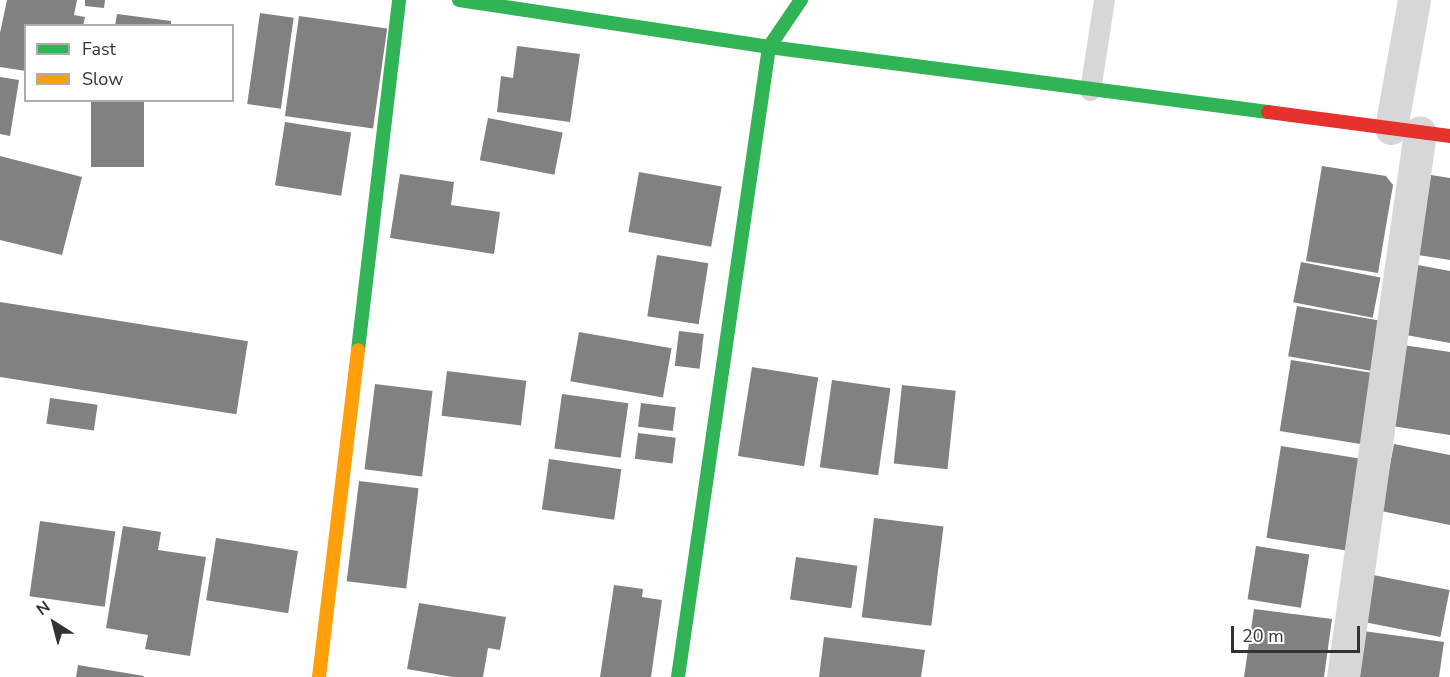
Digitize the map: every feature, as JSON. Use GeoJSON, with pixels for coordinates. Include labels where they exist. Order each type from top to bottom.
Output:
{"type":"FeatureCollection","features":[{"type":"Feature","properties":{"kind":"street"},"geometry":{"type":"LineString","coordinates":[[319,677],[399,0]]}},
{"type":"Feature","properties":{"kind":"street"},"geometry":{"type":"LineString","coordinates":[[459,0],[769,47],[1420,132]]}},
{"type":"Feature","properties":{"kind":"street"},"geometry":{"type":"LineString","coordinates":[[678,677],[769,47],[801,0]]}},
{"type":"Feature","properties":{"kind":"street"},"geometry":{"type":"LineString","coordinates":[[1343,677],[1420,132],[1414,0]]}},
{"type":"Feature","properties":{"kind":"lane"},"geometry":{"type":"LineString","coordinates":[[1090,90],[1104,0]]}},
{"type":"Feature","properties":{"kind":"building"},"geometry":{"type":"Polygon","coordinates":[[[7,0],[77,0],[74,15],[85,17],[83,24],[24,24],[24,71],[0,67],[0,33],[7,0]]]}},
{"type":"Feature","properties":{"kind":"building"},"geometry":{"type":"Polygon","coordinates":[[[85,0],[105,0],[104,8],[85,6],[85,0]]]}},
{"type":"Feature","properties":{"kind":"building"},"geometry":{"type":"Polygon","coordinates":[[[260,13],[294,18],[281,109],[247,104],[260,13]]]}},
{"type":"Feature","properties":{"kind":"building"},"geometry":{"type":"Polygon","coordinates":[[[117,14],[171,21],[171,24],[115,24],[117,14]]]}},
{"type":"Feature","properties":{"kind":"building"},"geometry":{"type":"Polygon","coordinates":[[[299,16],[387,28],[373,128],[285,116],[299,16]]]}},
{"type":"Feature","properties":{"kind":"building"},"geometry":{"type":"Polygon","coordinates":[[[517,46],[580,54],[570,122],[497,112],[501,76],[513,78],[517,46]]]}},
{"type":"Feature","properties":{"kind":"building"},"geometry":{"type":"Polygon","coordinates":[[[0,77],[19,80],[10,136],[0,134],[0,77]]]}},
{"type":"Feature","properties":{"kind":"building"},"geometry":{"type":"Polygon","coordinates":[[[91,102],[144,102],[144,167],[91,167],[91,102]]]}},
{"type":"Feature","properties":{"kind":"building"},"geometry":{"type":"Polygon","coordinates":[[[488,118],[563,133],[554,175],[480,160],[488,118]]]}},
{"type":"Feature","properties":{"kind":"building"},"geometry":{"type":"Polygon","coordinates":[[[285,122],[351,132],[341,196],[275,185],[285,122]]]}},
{"type":"Feature","properties":{"kind":"building"},"geometry":{"type":"Polygon","coordinates":[[[0,156],[82,177],[62,255],[0,240],[0,156]]]}},
{"type":"Feature","properties":{"kind":"building"},"geometry":{"type":"Polygon","coordinates":[[[1322,166],[1386,176],[1393,185],[1378,273],[1306,261],[1322,166]]]}},
{"type":"Feature","properties":{"kind":"building"},"geometry":{"type":"Polygon","coordinates":[[[639,172],[722,187],[711,247],[628,232],[639,172]]]}},
{"type":"Feature","properties":{"kind":"building"},"geometry":{"type":"Polygon","coordinates":[[[400,174],[454,182],[451,205],[500,212],[494,254],[390,238],[400,174]]]}},
{"type":"Feature","properties":{"kind":"building"},"geometry":{"type":"Polygon","coordinates":[[[1431,175],[1450,178],[1450,260],[1418,255],[1431,175]]]}},
{"type":"Feature","properties":{"kind":"building"},"geometry":{"type":"Polygon","coordinates":[[[657,255],[708,263],[699,324],[647,316],[657,255]]]}},
{"type":"Feature","properties":{"kind":"building"},"geometry":{"type":"Polygon","coordinates":[[[1301,262],[1381,277],[1373,318],[1293,302],[1301,262]]]}},
{"type":"Feature","properties":{"kind":"building"},"geometry":{"type":"Polygon","coordinates":[[[1418,265],[1450,271],[1450,343],[1406,335],[1418,265]]]}},
{"type":"Feature","properties":{"kind":"building"},"geometry":{"type":"Polygon","coordinates":[[[0,302],[248,341],[236,414],[0,377],[0,302]]]}},
{"type":"Feature","properties":{"kind":"building"},"geometry":{"type":"Polygon","coordinates":[[[1297,306],[1388,322],[1379,372],[1288,356],[1297,306]]]}},
{"type":"Feature","properties":{"kind":"building"},"geometry":{"type":"Polygon","coordinates":[[[679,331],[704,334],[700,369],[675,366],[679,331]]]}},
{"type":"Feature","properties":{"kind":"building"},"geometry":{"type":"Polygon","coordinates":[[[579,332],[672,348],[663,398],[570,381],[579,332]]]}},
{"type":"Feature","properties":{"kind":"building"},"geometry":{"type":"Polygon","coordinates":[[[1403,345],[1450,352],[1450,435],[1392,426],[1403,345]]]}},
{"type":"Feature","properties":{"kind":"building"},"geometry":{"type":"Polygon","coordinates":[[[1291,360],[1378,374],[1367,445],[1280,431],[1291,360]]]}},
{"type":"Feature","properties":{"kind":"building"},"geometry":{"type":"Polygon","coordinates":[[[752,367],[818,377],[804,466],[738,456],[752,367]]]}},
{"type":"Feature","properties":{"kind":"building"},"geometry":{"type":"Polygon","coordinates":[[[447,371],[526,381],[521,425],[442,416],[447,371]]]}},
{"type":"Feature","properties":{"kind":"building"},"geometry":{"type":"Polygon","coordinates":[[[832,380],[890,388],[878,475],[820,467],[832,380]]]}},
{"type":"Feature","properties":{"kind":"building"},"geometry":{"type":"Polygon","coordinates":[[[375,384],[433,391],[422,476],[365,469],[375,384]]]}},
{"type":"Feature","properties":{"kind":"building"},"geometry":{"type":"Polygon","coordinates":[[[902,385],[956,391],[947,469],[894,464],[902,385]]]}},
{"type":"Feature","properties":{"kind":"building"},"geometry":{"type":"Polygon","coordinates":[[[562,394],[628,403],[621,458],[554,448],[562,394]]]}},
{"type":"Feature","properties":{"kind":"building"},"geometry":{"type":"Polygon","coordinates":[[[50,398],[98,405],[94,430],[46,424],[50,398]]]}},
{"type":"Feature","properties":{"kind":"building"},"geometry":{"type":"Polygon","coordinates":[[[641,403],[676,407],[673,431],[638,427],[641,403]]]}},
{"type":"Feature","properties":{"kind":"building"},"geometry":{"type":"Polygon","coordinates":[[[638,433],[676,438],[673,463],[635,459],[638,433]]]}},
{"type":"Feature","properties":{"kind":"building"},"geometry":{"type":"Polygon","coordinates":[[[1394,444],[1450,455],[1450,525],[1381,511],[1394,444]]]}},
{"type":"Feature","properties":{"kind":"building"},"geometry":{"type":"Polygon","coordinates":[[[1281,446],[1361,459],[1346,551],[1266,538],[1281,446]]]}},
{"type":"Feature","properties":{"kind":"building"},"geometry":{"type":"Polygon","coordinates":[[[549,459],[621,469],[614,520],[542,510],[549,459]]]}},
{"type":"Feature","properties":{"kind":"building"},"geometry":{"type":"Polygon","coordinates":[[[359,481],[419,488],[406,589],[347,581],[359,481]]]}},
{"type":"Feature","properties":{"kind":"building"},"geometry":{"type":"Polygon","coordinates":[[[874,518],[943,527],[931,626],[862,617],[874,518]]]}},
{"type":"Feature","properties":{"kind":"building"},"geometry":{"type":"Polygon","coordinates":[[[40,521],[115,532],[105,607],[29,596],[40,521]]]}},
{"type":"Feature","properties":{"kind":"building"},"geometry":{"type":"Polygon","coordinates":[[[123,526],[161,532],[158,550],[206,557],[190,656],[145,649],[148,635],[106,628],[123,526]]]}},
{"type":"Feature","properties":{"kind":"building"},"geometry":{"type":"Polygon","coordinates":[[[216,538],[298,551],[288,613],[206,600],[216,538]]]}},
{"type":"Feature","properties":{"kind":"building"},"geometry":{"type":"Polygon","coordinates":[[[1256,546],[1309,554],[1301,608],[1248,599],[1256,546]]]}},
{"type":"Feature","properties":{"kind":"building"},"geometry":{"type":"Polygon","coordinates":[[[796,557],[857,566],[851,608],[790,600],[796,557]]]}},
{"type":"Feature","properties":{"kind":"building"},"geometry":{"type":"Polygon","coordinates":[[[1373,575],[1450,590],[1440,637],[1364,622],[1373,575]]]}},
{"type":"Feature","properties":{"kind":"building"},"geometry":{"type":"Polygon","coordinates":[[[614,585],[643,589],[642,597],[662,600],[651,677],[600,677],[614,585]]]}},
{"type":"Feature","properties":{"kind":"building"},"geometry":{"type":"Polygon","coordinates":[[[419,603],[506,617],[500,650],[488,648],[483,677],[453,677],[407,669],[419,603]]]}},
{"type":"Feature","properties":{"kind":"building"},"geometry":{"type":"Polygon","coordinates":[[[1254,609],[1332,619],[1324,677],[1244,677],[1254,609]]]}},
{"type":"Feature","properties":{"kind":"building"},"geometry":{"type":"Polygon","coordinates":[[[1363,631],[1444,642],[1439,677],[1357,677],[1363,631]]]}},
{"type":"Feature","properties":{"kind":"building"},"geometry":{"type":"Polygon","coordinates":[[[824,637],[925,650],[921,677],[819,677],[824,637]]]}},
{"type":"Feature","properties":{"kind":"building"},"geometry":{"type":"Polygon","coordinates":[[[78,665],[144,676],[76,677],[78,665]]]}},
{"type":"Feature","properties":{"kind":"traffic: fast"},"geometry":{"type":"LineString","coordinates":[[358,350],[399,0]]}},
{"type":"Feature","properties":{"kind":"traffic: fast"},"geometry":{"type":"LineString","coordinates":[[459,0],[769,47],[1268,112]]}},
{"type":"Feature","properties":{"kind":"traffic: fast"},"geometry":{"type":"LineString","coordinates":[[678,677],[769,47],[801,0]]}},
{"type":"Feature","properties":{"kind":"traffic: slow"},"geometry":{"type":"LineString","coordinates":[[319,677],[358,350]]}},
{"type":"Feature","properties":{"kind":"traffic: jam"},"geometry":{"type":"LineString","coordinates":[[1268,112],[1450,136]]}}]}
